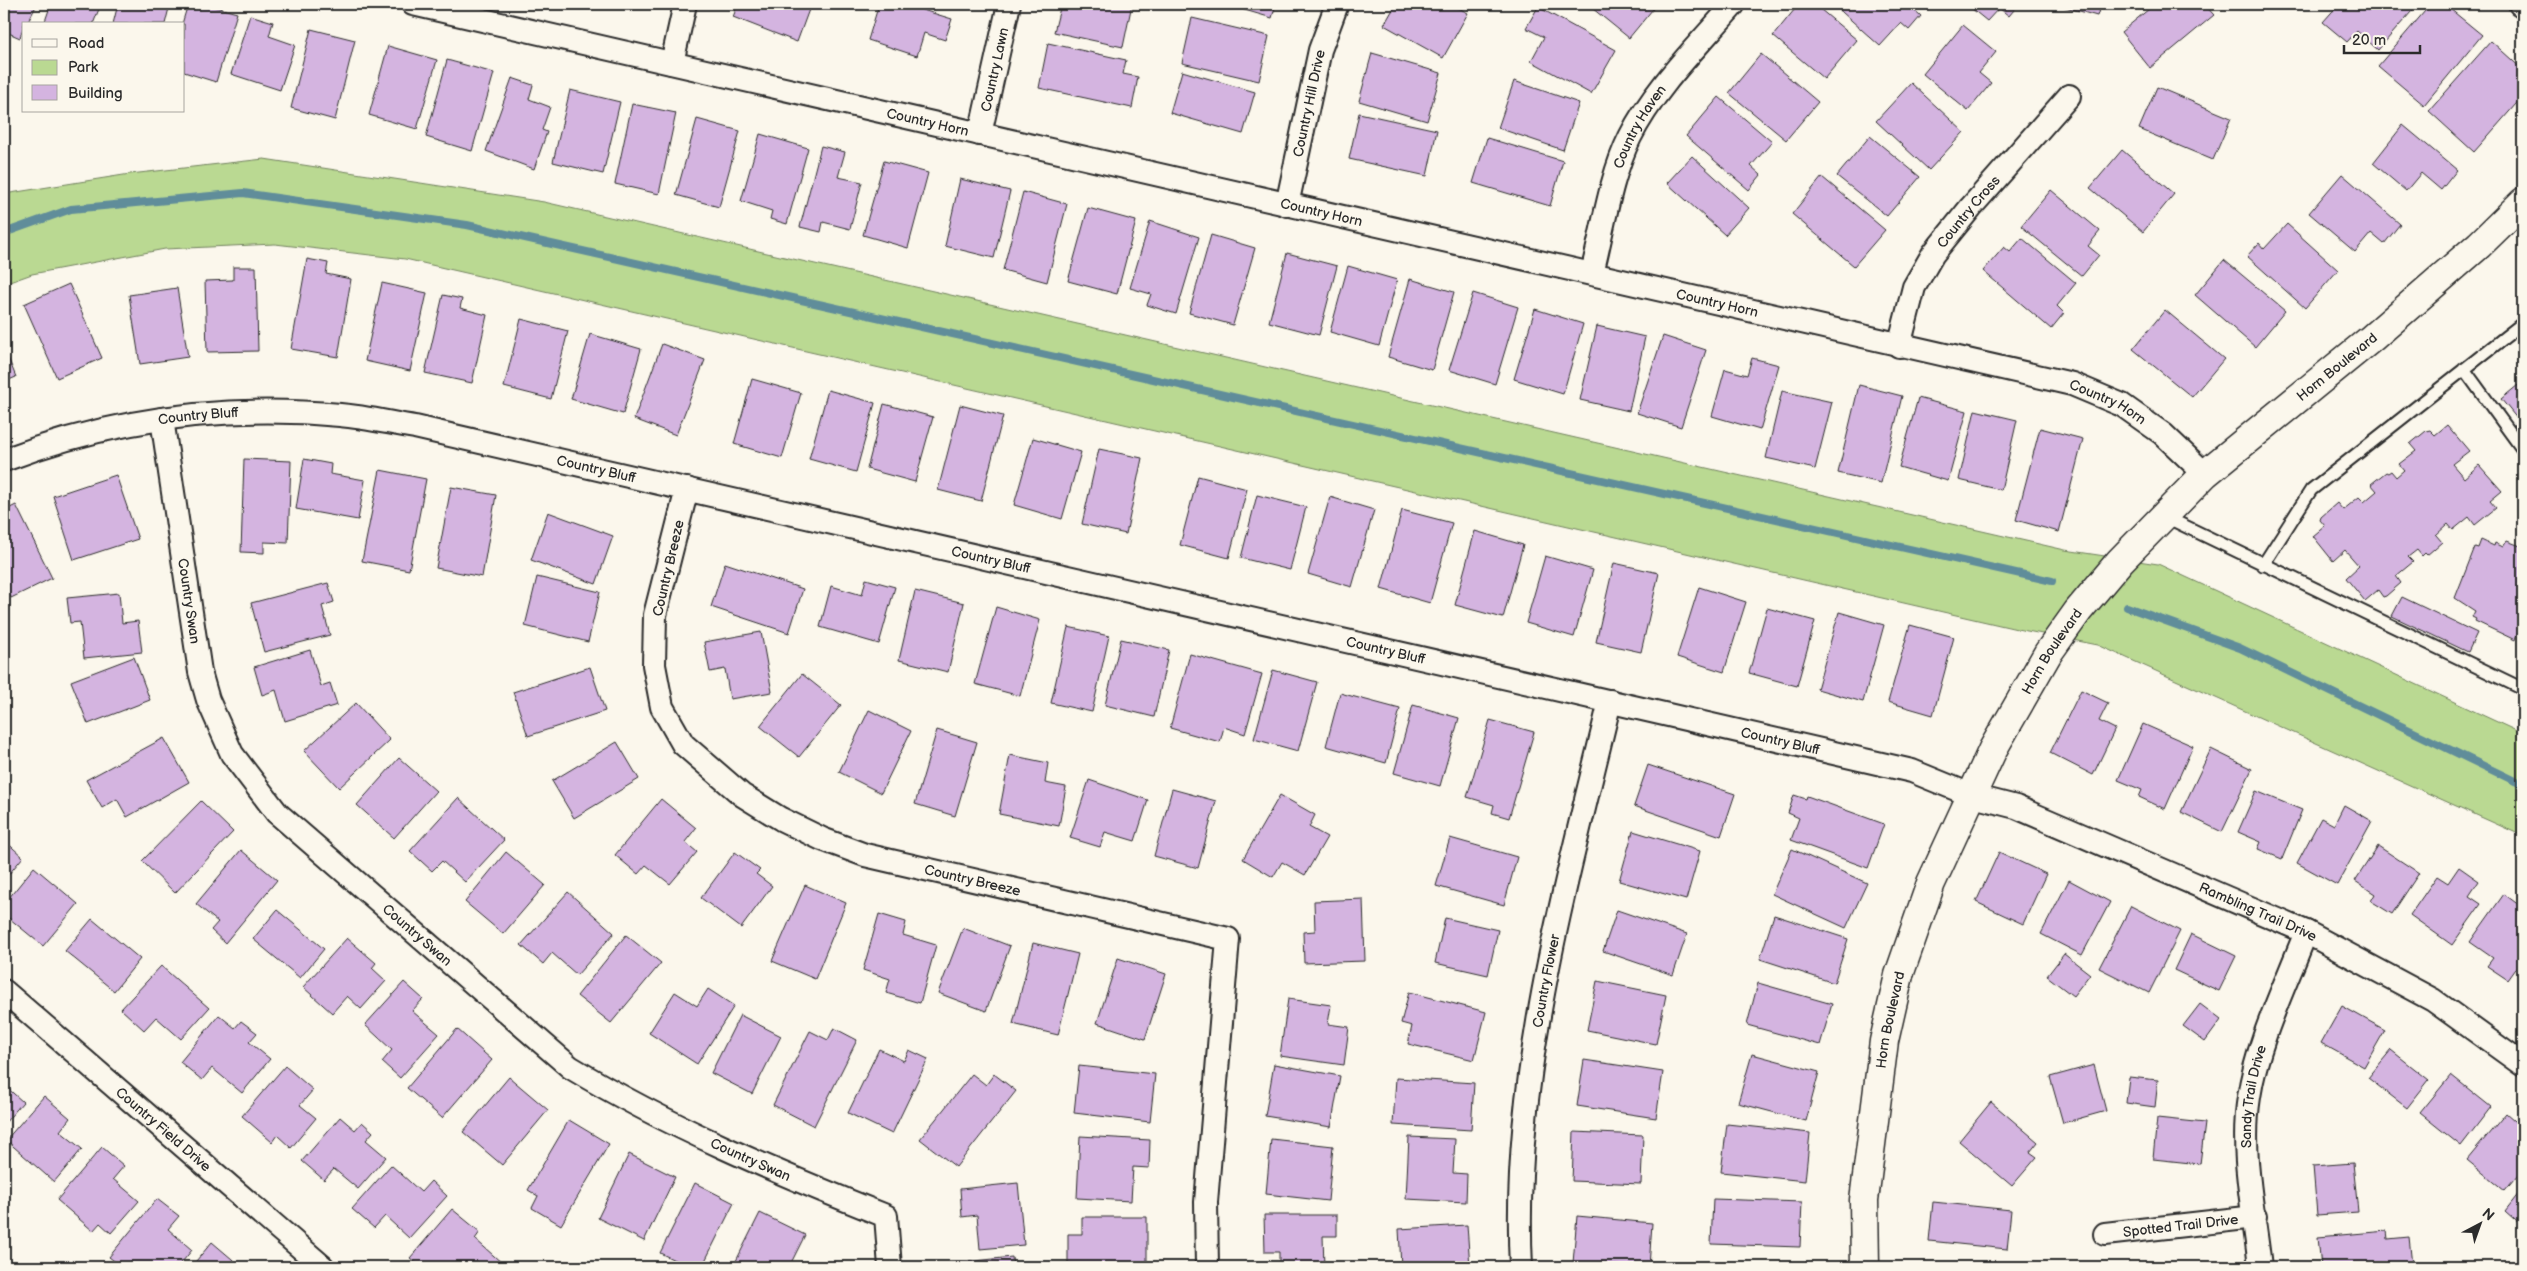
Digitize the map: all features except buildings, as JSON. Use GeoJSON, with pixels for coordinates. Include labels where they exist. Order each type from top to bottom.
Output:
{"type":"FeatureCollection","features":[{"type":"Feature","properties":{"kind":"street","name":"Country Horn"},"geometry":{"type":"LineString","coordinates":[[413,4],[672,62],[1287,205],[1592,273],[1899,346],[2005,368],[2080,388],[2122,405],[2164,434],[2205,474]]}},
{"type":"Feature","properties":{"kind":"street"},"geometry":{"type":"LineString","coordinates":[[672,62],[685,4]]}},
{"type":"Feature","properties":{"kind":"street","name":"Country Lawn"},"geometry":{"type":"LineString","coordinates":[[980,134],[1009,4]]}},
{"type":"Feature","properties":{"kind":"street","name":"Country Hill Drive"},"geometry":{"type":"LineString","coordinates":[[1287,205],[1320,50],[1337,4]]}},
{"type":"Feature","properties":{"kind":"street","name":"Country Haven"},"geometry":{"type":"LineString","coordinates":[[1592,273],[1620,162],[1630,138],[1659,91],[1734,4]]}},
{"type":"Feature","properties":{"kind":"street","name":"Country Cross"},"geometry":{"type":"LineString","coordinates":[[1899,346],[1914,287],[1933,254],[1971,207],[2069,96]]}},
{"type":"Feature","properties":{"kind":"street","name":"Horn Boulevard"},"geometry":{"type":"LineString","coordinates":[[1865,1267],[1864,1200],[1884,1040],[1899,975],[1931,883],[1994,748],[2048,653],[2078,611],[2114,568],[2205,474],[2372,338],[2479,246],[2523,202]]}},
{"type":"Feature","properties":{"kind":"street","name":"Country Bluff"},"geometry":{"type":"LineString","coordinates":[[4,460],[46,444],[100,430],[192,414],[267,410],[341,415],[415,427],[1912,771],[1973,796]]}},
{"type":"Feature","properties":{"kind":"street","name":"Country Swan"},"geometry":{"type":"LineString","coordinates":[[162,419],[200,672],[208,700],[232,754],[277,813],[570,1067],[618,1096],[661,1118],[831,1194],[886,1216],[890,1267]]}},
{"type":"Feature","properties":{"kind":"street","name":"Country Breeze"},"geometry":{"type":"LineString","coordinates":[[687,489],[655,615],[654,665],[662,707],[683,744],[742,795],[781,819],[822,839],[865,855],[1228,939],[1206,1202],[1207,1267]]}},
{"type":"Feature","properties":{"kind":"street","name":"Country Flower"},"geometry":{"type":"LineString","coordinates":[[1521,1267],[1521,1168],[1529,1082],[1548,972],[1610,701]]}},
{"type":"Feature","properties":{"kind":"street","name":"Rambling Trail Drive"},"geometry":{"type":"LineString","coordinates":[[1973,796],[2016,807],[2306,932],[2433,1000],[2523,1065]]}},
{"type":"Feature","properties":{"kind":"street","name":"Sandy Trail Drive"},"geometry":{"type":"LineString","coordinates":[[2260,1267],[2246,1154],[2249,1097],[2262,1046],[2306,932]]}},
{"type":"Feature","properties":{"kind":"street","name":"Country Field Drive"},"geometry":{"type":"LineString","coordinates":[[4,992],[323,1267]]}},
{"type":"Feature","properties":{"kind":"street","name":"Spotted Trail Drive"},"geometry":{"type":"LineString","coordinates":[[2105,1234],[2255,1217]]}},
{"type":"Feature","properties":{"kind":"lane"},"geometry":{"type":"LineString","coordinates":[[2263,565],[2311,490],[2523,323]]}},
{"type":"Feature","properties":{"kind":"lane"},"geometry":{"type":"LineString","coordinates":[[2464,369],[2523,450]]}},
{"type":"Feature","properties":{"kind":"lane"},"geometry":{"type":"LineString","coordinates":[[2164,516],[2523,689]]}},
{"type":"Feature","properties":{"kind":"green space"},"geometry":{"type":"Polygon","coordinates":[[[264,159],[544,202],[2065,550],[2158,564],[2523,734],[2523,836],[2098,645],[2017,629],[405,259],[275,244],[165,249],[32,274],[4,284],[4,194],[130,174],[264,159]]]}},
{"type":"Feature","properties":{"kind":"waterway"},"geometry":{"type":"LineString","coordinates":[[4,233],[71,209],[243,193],[467,225],[2052,581]]}},
{"type":"Feature","properties":{"kind":"waterway"},"geometry":{"type":"LineString","coordinates":[[2127,607],[2240,648],[2523,785]]}}]}
